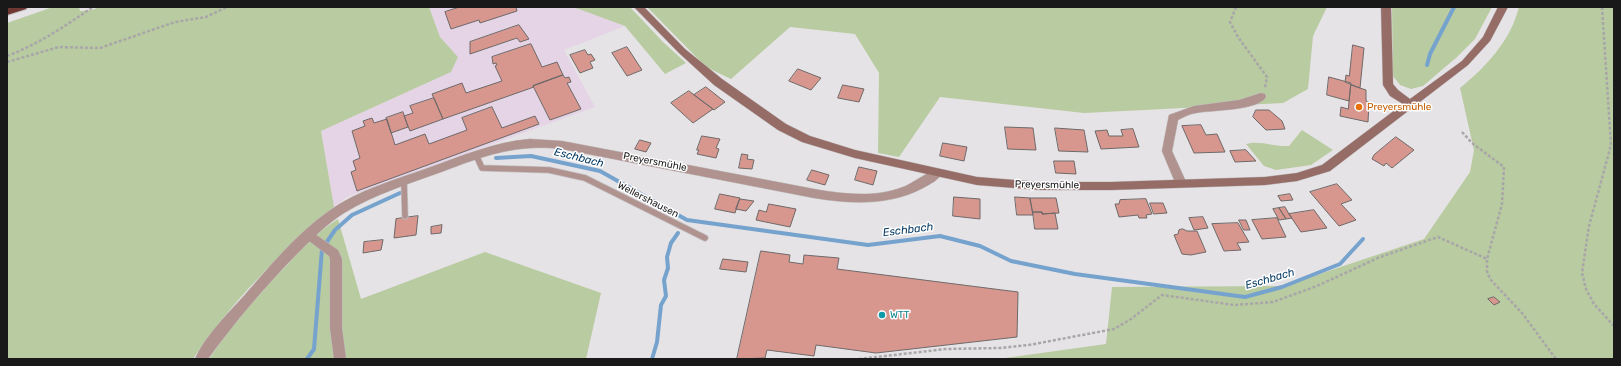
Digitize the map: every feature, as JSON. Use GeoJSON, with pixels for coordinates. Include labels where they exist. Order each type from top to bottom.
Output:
{"type":"FeatureCollection","features":[{"type":"Feature","properties":{"kind":"highway"},"geometry":{"type":"LineString","coordinates":[[7,12],[22,7]]}},
{"type":"Feature","properties":{"kind":"main road","name":"Preyersmühle"},"geometry":{"type":"LineString","coordinates":[[639,7],[698,66],[782,127],[830,147],[937,173],[999,183],[1040,186],[1265,181],[1313,173],[1333,164],[1454,73],[1473,56],[1490,34],[1503,7]]}},
{"type":"Feature","properties":{"kind":"main road"},"geometry":{"type":"LineString","coordinates":[[1386,7],[1388,85],[1394,93],[1411,105]]}},
{"type":"Feature","properties":{"kind":"street"},"geometry":{"type":"LineString","coordinates":[[1181,184],[1168,151],[1173,118],[1181,113],[1195,109],[1233,107],[1261,98]]}},
{"type":"Feature","properties":{"kind":"street","name":"Preyersmühle"},"geometry":{"type":"LineString","coordinates":[[201,359],[249,298],[313,238],[333,214],[362,198],[404,181],[476,155],[512,144],[551,144],[801,191],[860,198],[901,193],[918,186],[937,173]]}},
{"type":"Feature","properties":{"kind":"street"},"geometry":{"type":"LineString","coordinates":[[313,238],[334,253],[336,328],[340,359]]}},
{"type":"Feature","properties":{"kind":"lane","name":"Wellershausen"},"geometry":{"type":"LineString","coordinates":[[476,155],[482,168],[543,168],[573,174],[601,185],[705,238]]}},
{"type":"Feature","properties":{"kind":"lane"},"geometry":{"type":"LineString","coordinates":[[404,181],[405,216]]}},
{"type":"Feature","properties":{"kind":"path"},"geometry":{"type":"LineString","coordinates":[[7,56],[28,48],[50,36],[93,7]]}},
{"type":"Feature","properties":{"kind":"path"},"geometry":{"type":"LineString","coordinates":[[7,62],[59,47],[100,48],[175,22],[206,17],[227,7]]}},
{"type":"Feature","properties":{"kind":"path"},"geometry":{"type":"LineString","coordinates":[[1236,7],[1230,22],[1238,37],[1267,77],[1266,86],[1261,98]]}},
{"type":"Feature","properties":{"kind":"path"},"geometry":{"type":"LineString","coordinates":[[1602,7],[1611,145],[1589,226],[1584,251],[1582,273],[1586,289],[1594,304],[1614,326]]}},
{"type":"Feature","properties":{"kind":"path"},"geometry":{"type":"LineString","coordinates":[[1462,132],[1472,143],[1504,167],[1502,204],[1487,259],[1487,270],[1490,279],[1522,313],[1556,359]]}},
{"type":"Feature","properties":{"kind":"path"},"geometry":{"type":"LineString","coordinates":[[859,359],[946,349],[1000,348],[1029,345],[1114,329],[1131,319],[1162,295],[1189,298],[1208,304],[1258,304],[1282,300],[1374,260],[1438,237],[1487,259]]}},
{"type":"Feature","properties":{"kind":"shaded area"},"geometry":{"type":"Polygon","coordinates":[[[429,7],[573,7],[625,26],[564,50],[595,107],[347,197],[334,207],[321,131],[451,72],[458,57],[440,37],[429,7]]]}},
{"type":"Feature","properties":{"kind":"green space"},"geometry":{"type":"Polygon","coordinates":[[[53,7],[79,7],[80,11],[92,10],[99,7],[429,7],[440,37],[458,57],[451,72],[321,131],[334,207],[314,224],[258,278],[224,317],[193,359],[7,359],[7,23],[53,7]]]}},
{"type":"Feature","properties":{"kind":"green space"},"geometry":{"type":"Polygon","coordinates":[[[573,7],[630,7],[663,42],[686,63],[665,74],[625,26],[573,7]]]}},
{"type":"Feature","properties":{"kind":"green space"},"geometry":{"type":"Polygon","coordinates":[[[647,7],[1327,7],[1313,36],[1308,89],[1283,103],[1084,113],[940,97],[899,157],[878,153],[879,73],[855,34],[790,27],[731,79],[706,67],[647,7]]]}},
{"type":"Feature","properties":{"kind":"green space"},"geometry":{"type":"Polygon","coordinates":[[[1392,7],[1492,7],[1475,39],[1457,57],[1423,86],[1411,89],[1400,85],[1393,76],[1392,7]]]}},
{"type":"Feature","properties":{"kind":"green space"},"geometry":{"type":"Polygon","coordinates":[[[1519,7],[1614,7],[1614,359],[998,359],[1106,344],[1112,287],[1284,286],[1424,239],[1470,172],[1474,150],[1460,88],[1488,62],[1504,42],[1519,7]]]}},
{"type":"Feature","properties":{"kind":"green space"},"geometry":{"type":"Polygon","coordinates":[[[1302,130],[1333,150],[1311,165],[1276,170],[1264,166],[1246,144],[1262,143],[1278,146],[1289,146],[1302,130]]]}},
{"type":"Feature","properties":{"kind":"green space"},"geometry":{"type":"Polygon","coordinates":[[[338,219],[361,299],[485,252],[601,293],[586,359],[209,359],[246,310],[299,252],[324,229],[338,219]]]}},
{"type":"Feature","properties":{"kind":"building"},"geometry":{"type":"Polygon","coordinates":[[[460,7],[516,7],[517,11],[480,23],[479,20],[451,29],[445,12],[460,7]]]}},
{"type":"Feature","properties":{"kind":"building"},"geometry":{"type":"Polygon","coordinates":[[[519,25],[529,39],[520,42],[517,38],[470,54],[470,42],[519,25]]]}},
{"type":"Feature","properties":{"kind":"building"},"geometry":{"type":"Polygon","coordinates":[[[531,44],[542,67],[557,62],[563,75],[533,86],[534,87],[443,119],[432,94],[462,83],[466,93],[502,81],[495,66],[497,65],[496,63],[493,64],[492,57],[531,44]]]}},
{"type":"Feature","properties":{"kind":"building"},"geometry":{"type":"Polygon","coordinates":[[[1353,45],[1364,48],[1360,88],[1345,82],[1346,75],[1349,76],[1353,45]]]}},
{"type":"Feature","properties":{"kind":"building"},"geometry":{"type":"Polygon","coordinates":[[[627,47],[642,70],[627,76],[612,53],[627,47]]]}},
{"type":"Feature","properties":{"kind":"building"},"geometry":{"type":"Polygon","coordinates":[[[585,50],[588,55],[591,54],[595,60],[590,62],[593,68],[580,73],[570,55],[585,50]]]}},
{"type":"Feature","properties":{"kind":"building"},"geometry":{"type":"Polygon","coordinates":[[[798,69],[821,78],[811,90],[789,81],[798,69]]]}},
{"type":"Feature","properties":{"kind":"building"},"geometry":{"type":"Polygon","coordinates":[[[563,75],[565,78],[569,77],[571,82],[567,83],[581,109],[550,120],[533,86],[563,75]]]}},
{"type":"Feature","properties":{"kind":"building"},"geometry":{"type":"Polygon","coordinates":[[[1329,77],[1351,83],[1349,101],[1327,95],[1329,77]]]}},
{"type":"Feature","properties":{"kind":"building"},"geometry":{"type":"Polygon","coordinates":[[[843,85],[864,89],[859,102],[838,98],[843,85]]]}},
{"type":"Feature","properties":{"kind":"building"},"geometry":{"type":"Polygon","coordinates":[[[1351,85],[1366,90],[1366,101],[1369,102],[1368,122],[1340,116],[1341,107],[1348,109],[1351,85]]]}},
{"type":"Feature","properties":{"kind":"building"},"geometry":{"type":"Polygon","coordinates":[[[706,87],[725,102],[714,110],[694,95],[706,87]]]}},
{"type":"Feature","properties":{"kind":"building"},"geometry":{"type":"Polygon","coordinates":[[[689,91],[713,109],[693,123],[671,103],[689,91]]]}},
{"type":"Feature","properties":{"kind":"building"},"geometry":{"type":"Polygon","coordinates":[[[434,98],[443,119],[410,131],[404,116],[413,113],[410,106],[434,98]]]}},
{"type":"Feature","properties":{"kind":"building"},"geometry":{"type":"Polygon","coordinates":[[[492,107],[502,128],[535,116],[539,124],[357,191],[351,172],[356,170],[353,161],[360,158],[352,131],[365,126],[363,121],[372,118],[374,123],[387,119],[395,145],[425,134],[429,144],[467,130],[462,118],[492,107]]]}},
{"type":"Feature","properties":{"kind":"building"},"geometry":{"type":"Polygon","coordinates":[[[1256,110],[1269,110],[1282,121],[1285,129],[1266,130],[1253,117],[1256,110]]]}},
{"type":"Feature","properties":{"kind":"building"},"geometry":{"type":"Polygon","coordinates":[[[403,112],[408,127],[391,133],[386,118],[403,112]]]}},
{"type":"Feature","properties":{"kind":"building"},"geometry":{"type":"Polygon","coordinates":[[[1201,125],[1206,135],[1217,134],[1225,152],[1194,153],[1182,126],[1201,125]]]}},
{"type":"Feature","properties":{"kind":"building"},"geometry":{"type":"Polygon","coordinates":[[[1005,127],[1033,128],[1036,150],[1008,149],[1005,127]]]}},
{"type":"Feature","properties":{"kind":"building"},"geometry":{"type":"Polygon","coordinates":[[[1055,128],[1084,130],[1088,152],[1059,151],[1055,128]]]}},
{"type":"Feature","properties":{"kind":"building"},"geometry":{"type":"Polygon","coordinates":[[[1133,129],[1139,147],[1101,149],[1095,131],[1107,130],[1109,136],[1123,136],[1121,130],[1133,129]]]}},
{"type":"Feature","properties":{"kind":"building"},"geometry":{"type":"Polygon","coordinates":[[[702,136],[720,139],[716,148],[719,149],[716,158],[697,154],[702,136]]]}},
{"type":"Feature","properties":{"kind":"building"},"geometry":{"type":"Polygon","coordinates":[[[1396,137],[1414,150],[1392,168],[1386,163],[1384,166],[1372,159],[1374,155],[1396,137]]]}},
{"type":"Feature","properties":{"kind":"building"},"geometry":{"type":"Polygon","coordinates":[[[640,140],[651,143],[646,152],[635,149],[640,140]]]}},
{"type":"Feature","properties":{"kind":"building"},"geometry":{"type":"Polygon","coordinates":[[[943,143],[967,147],[964,161],[940,156],[943,143]]]}},
{"type":"Feature","properties":{"kind":"building"},"geometry":{"type":"Polygon","coordinates":[[[1246,150],[1256,161],[1235,162],[1230,151],[1246,150]]]}},
{"type":"Feature","properties":{"kind":"building"},"geometry":{"type":"Polygon","coordinates":[[[742,154],[748,155],[747,159],[754,160],[752,169],[739,168],[742,154]]]}},
{"type":"Feature","properties":{"kind":"building"},"geometry":{"type":"Polygon","coordinates":[[[1054,161],[1074,161],[1076,174],[1056,173],[1054,161]]]}},
{"type":"Feature","properties":{"kind":"building"},"geometry":{"type":"Polygon","coordinates":[[[859,167],[877,171],[873,185],[855,180],[859,167]]]}},
{"type":"Feature","properties":{"kind":"building"},"geometry":{"type":"Polygon","coordinates":[[[812,170],[829,175],[825,185],[807,180],[812,170]]]}},
{"type":"Feature","properties":{"kind":"building"},"geometry":{"type":"Polygon","coordinates":[[[1337,184],[1352,200],[1341,204],[1356,220],[1339,226],[1310,192],[1337,184]]]}},
{"type":"Feature","properties":{"kind":"building"},"geometry":{"type":"Polygon","coordinates":[[[720,194],[740,198],[735,213],[715,209],[720,194]]]}},
{"type":"Feature","properties":{"kind":"building"},"geometry":{"type":"Polygon","coordinates":[[[1290,194],[1293,200],[1281,201],[1278,196],[1290,194]]]}},
{"type":"Feature","properties":{"kind":"building"},"geometry":{"type":"Polygon","coordinates":[[[954,197],[980,199],[980,219],[953,216],[954,197]]]}},
{"type":"Feature","properties":{"kind":"building"},"geometry":{"type":"Polygon","coordinates":[[[1015,197],[1030,198],[1033,215],[1017,215],[1015,197]]]}},
{"type":"Feature","properties":{"kind":"building"},"geometry":{"type":"Polygon","coordinates":[[[1030,198],[1056,198],[1059,213],[1042,214],[1042,212],[1033,212],[1030,198]]]}},
{"type":"Feature","properties":{"kind":"building"},"geometry":{"type":"Polygon","coordinates":[[[740,199],[754,201],[746,211],[736,209],[740,199]]]}},
{"type":"Feature","properties":{"kind":"building"},"geometry":{"type":"Polygon","coordinates":[[[1146,199],[1152,214],[1146,215],[1147,218],[1139,218],[1138,215],[1119,217],[1115,204],[1119,204],[1120,200],[1146,199]]]}},
{"type":"Feature","properties":{"kind":"building"},"geometry":{"type":"Polygon","coordinates":[[[1150,203],[1163,203],[1167,213],[1154,214],[1150,203]]]}},
{"type":"Feature","properties":{"kind":"building"},"geometry":{"type":"Polygon","coordinates":[[[769,204],[796,209],[790,227],[756,220],[759,210],[766,212],[769,204]]]}},
{"type":"Feature","properties":{"kind":"building"},"geometry":{"type":"Polygon","coordinates":[[[1285,207],[1292,218],[1286,219],[1279,208],[1285,207]]]}},
{"type":"Feature","properties":{"kind":"building"},"geometry":{"type":"Polygon","coordinates":[[[1279,208],[1286,219],[1279,220],[1273,209],[1279,208]]]}},
{"type":"Feature","properties":{"kind":"building"},"geometry":{"type":"Polygon","coordinates":[[[1314,210],[1327,228],[1301,232],[1289,214],[1314,210]]]}},
{"type":"Feature","properties":{"kind":"building"},"geometry":{"type":"Polygon","coordinates":[[[1033,212],[1042,212],[1042,214],[1055,213],[1058,229],[1035,229],[1033,212]]]}},
{"type":"Feature","properties":{"kind":"building"},"geometry":{"type":"Polygon","coordinates":[[[418,216],[416,235],[394,238],[396,219],[418,216]]]}},
{"type":"Feature","properties":{"kind":"building"},"geometry":{"type":"Polygon","coordinates":[[[1203,217],[1208,228],[1194,230],[1189,218],[1203,217]]]}},
{"type":"Feature","properties":{"kind":"building"},"geometry":{"type":"Polygon","coordinates":[[[1277,218],[1286,237],[1262,239],[1252,220],[1277,218]]]}},
{"type":"Feature","properties":{"kind":"building"},"geometry":{"type":"Polygon","coordinates":[[[1239,220],[1246,220],[1250,230],[1244,230],[1239,220]]]}},
{"type":"Feature","properties":{"kind":"building"},"geometry":{"type":"Polygon","coordinates":[[[1238,223],[1249,242],[1237,243],[1241,250],[1224,251],[1212,224],[1238,223]]]}},
{"type":"Feature","properties":{"kind":"building"},"geometry":{"type":"Polygon","coordinates":[[[442,225],[441,233],[431,234],[431,227],[442,225]]]}},
{"type":"Feature","properties":{"kind":"building"},"geometry":{"type":"Polygon","coordinates":[[[1183,229],[1187,231],[1197,231],[1206,252],[1191,255],[1182,254],[1174,235],[1178,234],[1179,230],[1183,229]]]}},
{"type":"Feature","properties":{"kind":"building"},"geometry":{"type":"Polygon","coordinates":[[[383,240],[381,250],[363,253],[364,242],[383,240]]]}},
{"type":"Feature","properties":{"kind":"building","name":"WTT"},"geometry":{"type":"Polygon","coordinates":[[[761,251],[790,255],[789,262],[803,264],[804,255],[839,258],[837,269],[1018,292],[1017,337],[876,353],[816,345],[814,356],[767,350],[765,358],[737,359],[761,251]]]}},
{"type":"Feature","properties":{"kind":"building"},"geometry":{"type":"Polygon","coordinates":[[[723,259],[748,262],[746,272],[720,269],[723,259]]]}},
{"type":"Feature","properties":{"kind":"building"},"geometry":{"type":"Polygon","coordinates":[[[1494,297],[1500,302],[1494,305],[1488,299],[1494,297]]]}},
{"type":"Feature","properties":{"kind":"waterway","name":"Eschbach"},"geometry":{"type":"LineString","coordinates":[[1427,65],[1430,54],[1454,7]]}},
{"type":"Feature","properties":{"kind":"waterway","name":"Eschbach"},"geometry":{"type":"LineString","coordinates":[[496,158],[531,156],[600,171],[687,220],[868,245],[940,236],[980,246],[1011,261],[1075,274],[1245,297],[1282,287],[1340,264],[1363,239]]}},
{"type":"Feature","properties":{"kind":"waterway","name":"Eschbach"},"geometry":{"type":"LineString","coordinates":[[307,359],[314,349],[322,249],[335,230],[352,215],[400,193]]}},
{"type":"Feature","properties":{"kind":"waterway"},"geometry":{"type":"LineString","coordinates":[[652,359],[657,342],[661,305],[666,296],[664,280],[668,268],[667,257],[671,243],[678,233]]}},
{"type":"Feature","properties":{"kind":"place","name":"Preyersmühle"},"geometry":{"type":"Point","coordinates":[1359,107]}},
{"type":"Feature","properties":{"kind":"place","name":"WTT"},"geometry":{"type":"Point","coordinates":[882,315]}}]}
